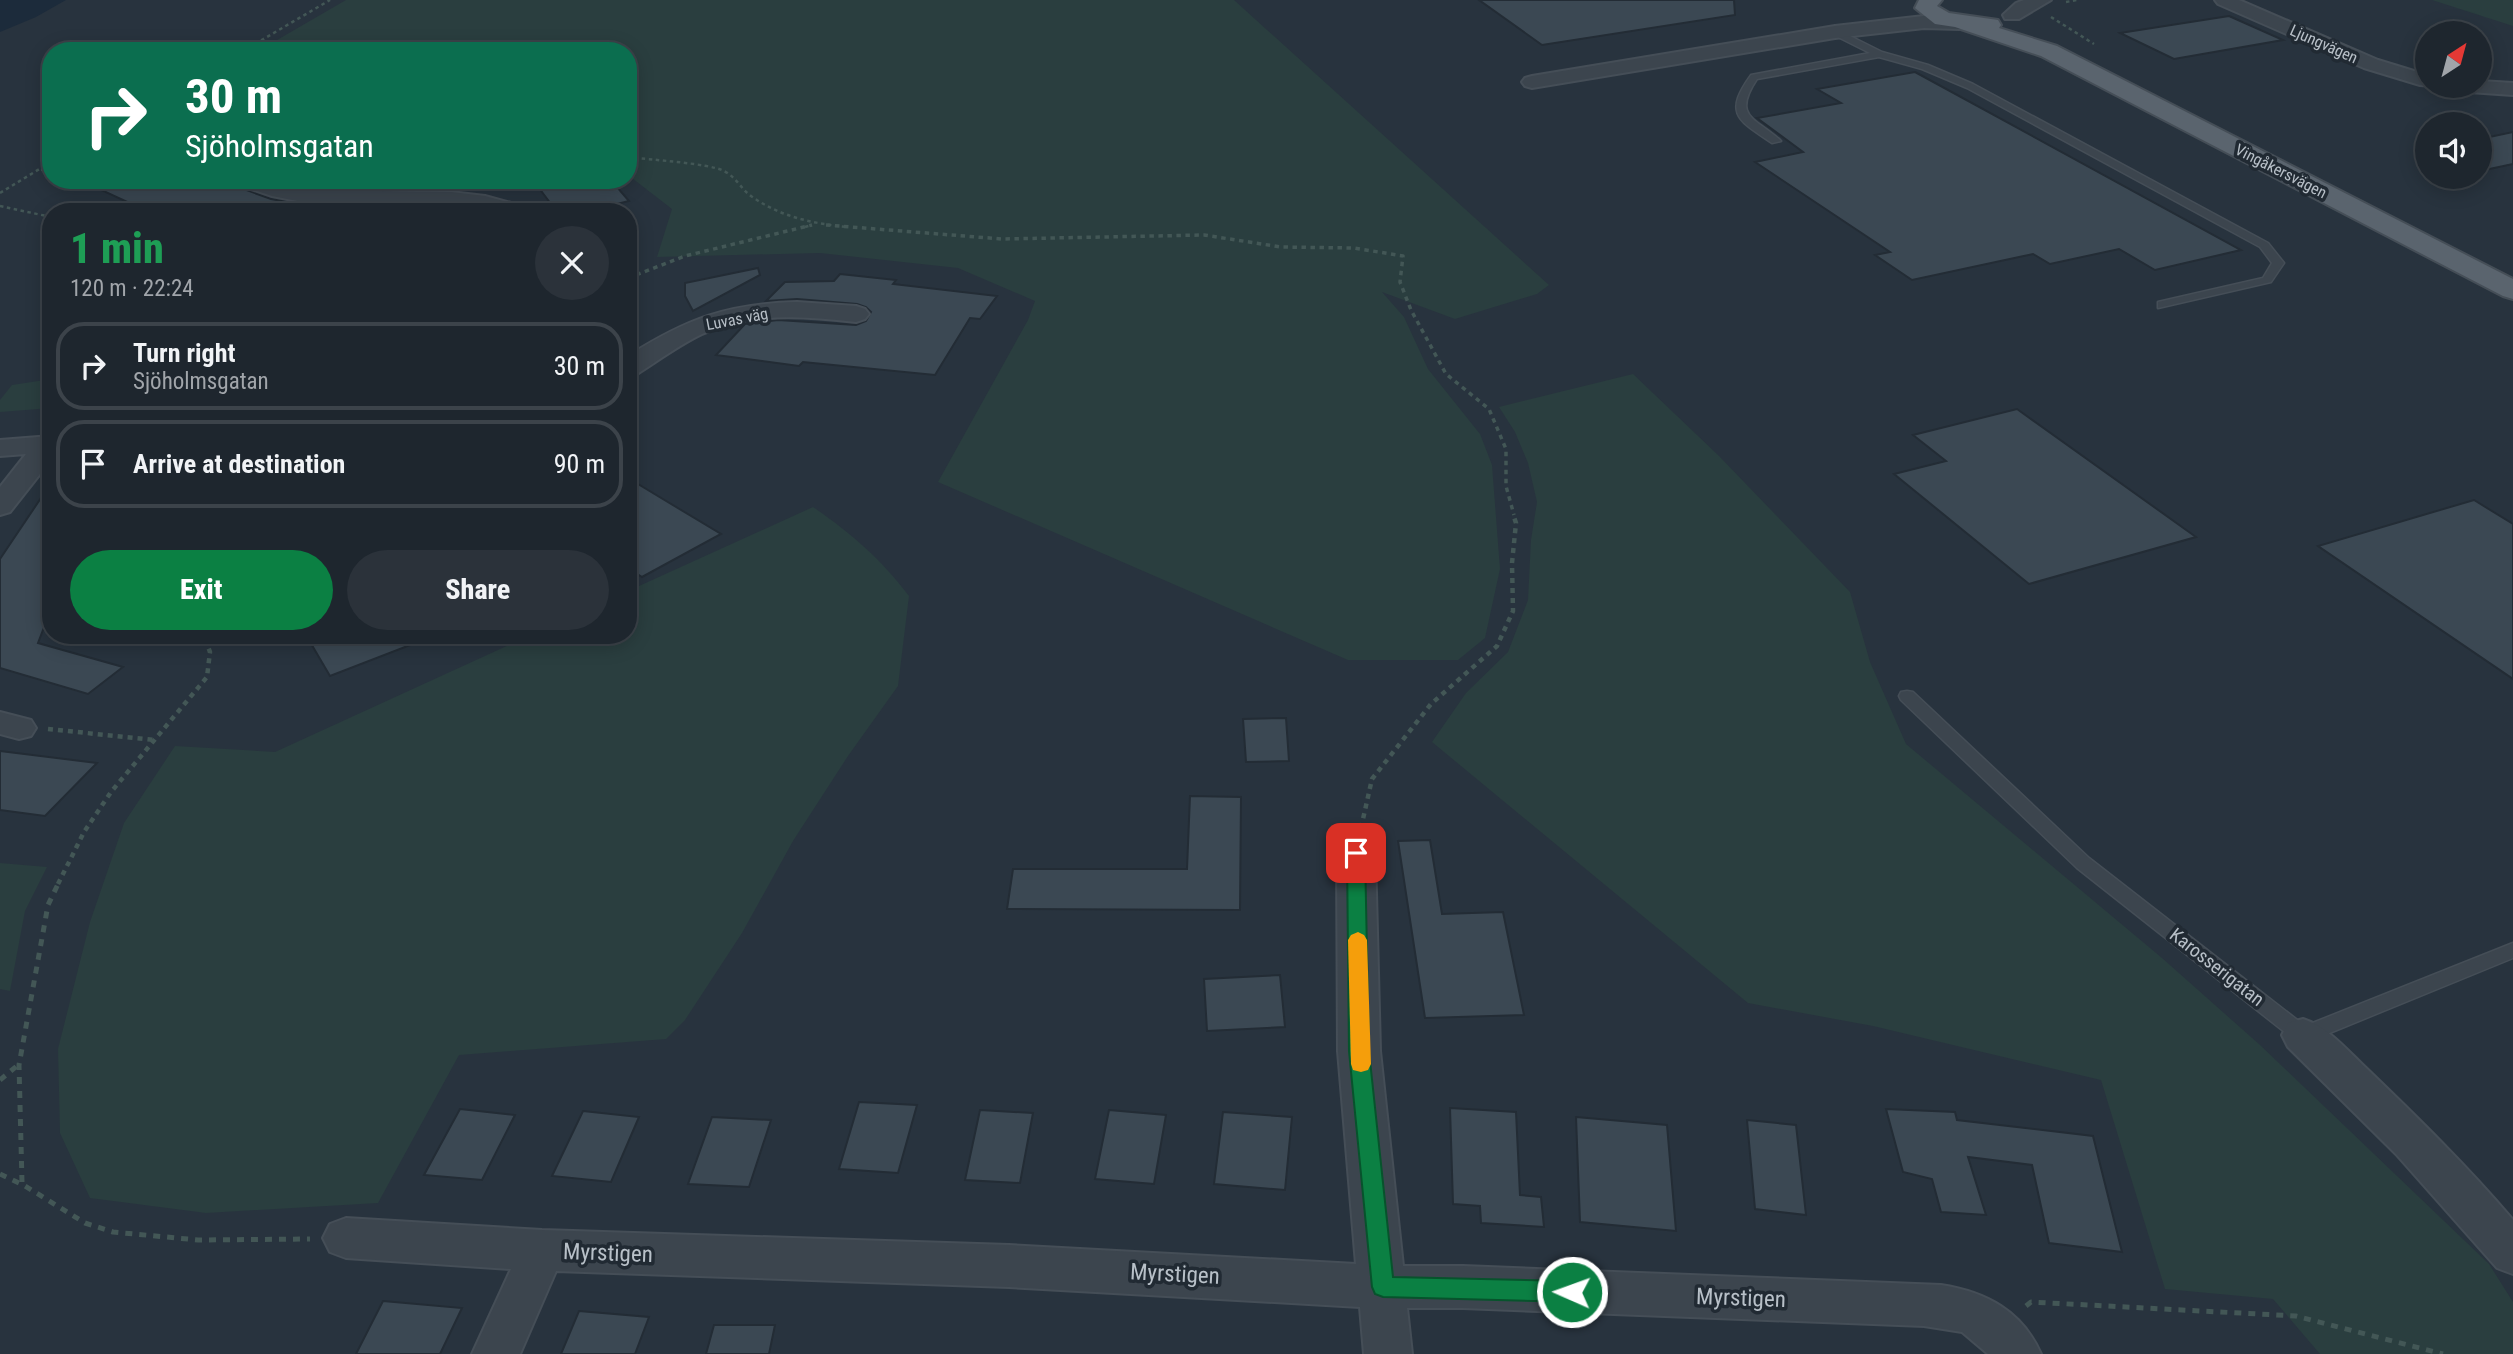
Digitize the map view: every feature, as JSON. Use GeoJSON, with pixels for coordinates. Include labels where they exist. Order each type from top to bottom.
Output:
{"type":"FeatureCollection","features":[{"type":"Feature","properties":{"kind":"main road","name":"Vingåkersvägen"},"geometry":{"type":"LineString","coordinates":[[1929,1],[1926,8],[1932,14],[2049,51],[2513,290]]}},
{"type":"Feature","properties":{"kind":"main road","name":"Vingåkersvägen"},"geometry":{"type":"LineString","coordinates":[[1994,1],[2006,6],[2018,26],[2049,51]]}},
{"type":"Feature","properties":{"kind":"main road"},"geometry":{"type":"LineString","coordinates":[[1961,23],[1992,24],[2012,16]]}},
{"type":"Feature","properties":{"kind":"street"},"geometry":{"type":"LineString","coordinates":[[2012,16],[2022,7],[2042,0]]}},
{"type":"Feature","properties":{"kind":"street","name":"Ljungvägen"},"geometry":{"type":"LineString","coordinates":[[2224,0],[2389,71],[2415,77]]}},
{"type":"Feature","properties":{"kind":"street"},"geometry":{"type":"LineString","coordinates":[[1873,27],[1929,1]]}},
{"type":"Feature","properties":{"kind":"street"},"geometry":{"type":"LineString","coordinates":[[1532,82],[1835,32],[1924,22],[1961,23]]}},
{"type":"Feature","properties":{"kind":"street"},"geometry":{"type":"LineString","coordinates":[[2492,88],[2513,89]]}},
{"type":"Feature","properties":{"kind":"street"},"geometry":{"type":"LineString","coordinates":[[271,189],[308,198],[433,198],[487,203]]}},
{"type":"Feature","properties":{"kind":"street","name":"Luvas väg"},"geometry":{"type":"LineString","coordinates":[[637,362],[683,334],[723,318],[766,312],[820,310],[856,314]]}},
{"type":"Feature","properties":{"kind":"street"},"geometry":{"type":"LineString","coordinates":[[0,448],[42,445]]}},
{"type":"Feature","properties":{"kind":"street"},"geometry":{"type":"LineString","coordinates":[[0,506],[42,454]]}},
{"type":"Feature","properties":{"kind":"street"},"geometry":{"type":"LineString","coordinates":[[1356,853],[1359,1051],[1388,1354]]}},
{"type":"Feature","properties":{"kind":"street","name":"Karosserigatan"},"geometry":{"type":"LineString","coordinates":[[2303,1035],[2370,1098],[2481,1214],[2513,1253]]}},
{"type":"Feature","properties":{"kind":"street","name":"Myrstigen"},"geometry":{"type":"LineString","coordinates":[[346,1238],[542,1250],[1009,1266],[1383,1287],[1463,1287],[1924,1304],[1967,1309],[2008,1341]]}},
{"type":"Feature","properties":{"kind":"street"},"geometry":{"type":"LineString","coordinates":[[496,1354],[542,1250]]}},
{"type":"Feature","properties":{"kind":"lane"},"geometry":{"type":"LineString","coordinates":[[1835,32],[1879,54],[1925,67],[1970,86],[2264,245],[2278,264],[2267,280],[2162,305]]}},
{"type":"Feature","properties":{"kind":"lane"},"geometry":{"type":"LineString","coordinates":[[1776,141],[1741,117],[1738,105],[1743,90],[1754,77],[1879,54]]}},
{"type":"Feature","properties":{"kind":"lane","name":"Karosserigatan"},"geometry":{"type":"LineString","coordinates":[[1907,696],[2083,863],[2303,1035]]}},
{"type":"Feature","properties":{"kind":"lane"},"geometry":{"type":"LineString","coordinates":[[2303,1035],[2513,950]]}},
{"type":"Feature","properties":{"kind":"path"},"geometry":{"type":"LineString","coordinates":[[258,42],[330,0]]}},
{"type":"Feature","properties":{"kind":"path"},"geometry":{"type":"LineString","coordinates":[[637,158],[722,170],[740,181],[750,195],[773,209],[814,225],[1002,239],[1204,235],[1281,247],[1354,248],[1403,256],[1400,282],[1411,310],[1446,374],[1489,409],[1506,449],[1506,486],[1516,523],[1512,563],[1513,611],[1497,646],[1431,704],[1373,779],[1356,853]]}},
{"type":"Feature","properties":{"kind":"path"},"geometry":{"type":"LineString","coordinates":[[0,193],[42,167]]}},
{"type":"Feature","properties":{"kind":"path"},"geometry":{"type":"LineString","coordinates":[[36,171],[42,170]]}},
{"type":"Feature","properties":{"kind":"path"},"geometry":{"type":"LineString","coordinates":[[0,206],[42,215]]}},
{"type":"Feature","properties":{"kind":"path"},"geometry":{"type":"LineString","coordinates":[[637,275],[685,256],[814,225]]}},
{"type":"Feature","properties":{"kind":"path"},"geometry":{"type":"LineString","coordinates":[[22,1182],[19,1065],[39,940],[48,905],[84,832],[111,792],[207,677],[210,653],[207,644]]}},
{"type":"Feature","properties":{"kind":"path"},"geometry":{"type":"LineString","coordinates":[[10,726],[153,740]]}},
{"type":"Feature","properties":{"kind":"path"},"geometry":{"type":"LineString","coordinates":[[0,1080],[19,1065]]}},
{"type":"Feature","properties":{"kind":"path"},"geometry":{"type":"LineString","coordinates":[[0,1174],[22,1182],[76,1219],[97,1228],[125,1234],[202,1241],[346,1238]]}},
{"type":"Feature","properties":{"kind":"path"},"geometry":{"type":"LineString","coordinates":[[2008,1341],[2031,1302],[2296,1316],[2443,1354]]}},
{"type":"Feature","properties":{"kind":"green space"},"geometry":{"type":"Polygon","coordinates":[[[346,0],[1234,0],[1549,285],[1537,294],[1455,319],[1382,292],[1404,317],[1428,369],[1480,434],[1492,465],[1500,569],[1485,638],[1458,660],[1348,660],[938,482],[1028,320],[1035,301],[958,268],[820,253],[657,257],[672,209],[637,182],[637,42],[274,42],[346,0]]]}},
{"type":"Feature","properties":{"kind":"green space"},"geometry":{"type":"Polygon","coordinates":[[[2432,0],[2513,0],[2513,26],[2432,0]]]}},
{"type":"Feature","properties":{"kind":"green space"},"geometry":{"type":"Polygon","coordinates":[[[1633,374],[1719,456],[1850,592],[1870,662],[1906,744],[2162,958],[2260,1045],[2489,1264],[2513,1302],[2513,1354],[2320,1354],[2273,1299],[2165,1289],[2101,1080],[1873,1026],[1748,1003],[1432,742],[1466,693],[1508,652],[1528,600],[1531,540],[1537,502],[1528,463],[1515,432],[1499,407],[1633,374]]]}},
{"type":"Feature","properties":{"kind":"green space"},"geometry":{"type":"Polygon","coordinates":[[[42,380],[42,409],[0,412],[0,400],[12,385],[42,380]]]}},
{"type":"Feature","properties":{"kind":"green space"},"geometry":{"type":"Polygon","coordinates":[[[813,507],[865,547],[909,596],[898,686],[848,756],[793,841],[742,933],[685,1020],[666,1039],[459,1055],[378,1203],[206,1213],[90,1198],[60,1133],[58,1049],[90,922],[124,823],[175,746],[275,752],[511,644],[637,644],[637,587],[813,507]]]}},
{"type":"Feature","properties":{"kind":"green space"},"geometry":{"type":"Polygon","coordinates":[[[0,863],[47,867],[25,911],[10,991],[0,989],[0,863]]]}},
{"type":"Feature","properties":{"kind":"water"},"geometry":{"type":"Polygon","coordinates":[[[0,0],[66,0],[36,17],[0,32],[0,0]]]}},
{"type":"Feature","properties":{"kind":"building"},"geometry":{"type":"Polygon","coordinates":[[[1479,0],[1734,0],[1735,15],[1542,45],[1479,0]]]}},
{"type":"Feature","properties":{"kind":"building"},"geometry":{"type":"Polygon","coordinates":[[[2229,16],[2283,40],[2174,59],[2120,33],[2229,16]]]}},
{"type":"Feature","properties":{"kind":"building"},"geometry":{"type":"Polygon","coordinates":[[[1915,72],[2241,250],[2155,270],[2119,249],[2050,264],[2033,254],[1912,280],[1875,255],[1890,252],[1755,162],[1803,152],[1757,118],[1841,103],[1817,89],[1915,72]]]}},
{"type":"Feature","properties":{"kind":"building"},"geometry":{"type":"Polygon","coordinates":[[[2513,132],[2513,164],[2492,168],[2492,136],[2513,132]]]}},
{"type":"Feature","properties":{"kind":"building"},"geometry":{"type":"Polygon","coordinates":[[[99,189],[244,189],[292,203],[129,203],[99,189]]]}},
{"type":"Feature","properties":{"kind":"building"},"geometry":{"type":"Polygon","coordinates":[[[540,189],[619,189],[629,201],[621,203],[550,203],[540,189]]]}},
{"type":"Feature","properties":{"kind":"building"},"geometry":{"type":"Polygon","coordinates":[[[758,268],[760,275],[693,311],[685,296],[685,283],[758,268]]]}},
{"type":"Feature","properties":{"kind":"building"},"geometry":{"type":"Polygon","coordinates":[[[840,274],[896,280],[893,284],[997,296],[980,319],[970,318],[935,375],[803,362],[799,366],[716,355],[745,324],[778,320],[856,325],[866,321],[871,312],[857,304],[797,299],[766,301],[785,282],[834,281],[840,274]]]}},
{"type":"Feature","properties":{"kind":"building"},"geometry":{"type":"Polygon","coordinates":[[[2017,409],[2196,537],[2029,584],[1894,474],[1946,461],[1913,435],[2017,409]]]}},
{"type":"Feature","properties":{"kind":"building"},"geometry":{"type":"Polygon","coordinates":[[[637,483],[721,534],[642,577],[637,574],[637,483]]]}},
{"type":"Feature","properties":{"kind":"building"},"geometry":{"type":"Polygon","coordinates":[[[42,496],[42,633],[38,643],[123,667],[88,694],[0,668],[0,559],[42,496]]]}},
{"type":"Feature","properties":{"kind":"building"},"geometry":{"type":"Polygon","coordinates":[[[2474,500],[2513,524],[2513,679],[2318,546],[2474,500]]]}},
{"type":"Feature","properties":{"kind":"building"},"geometry":{"type":"Polygon","coordinates":[[[311,644],[413,644],[330,676],[311,644]]]}},
{"type":"Feature","properties":{"kind":"building"},"geometry":{"type":"Polygon","coordinates":[[[1286,718],[1289,761],[1246,762],[1243,719],[1286,718]]]}},
{"type":"Feature","properties":{"kind":"building"},"geometry":{"type":"Polygon","coordinates":[[[0,751],[97,763],[45,816],[0,810],[0,751]]]}},
{"type":"Feature","properties":{"kind":"building"},"geometry":{"type":"Polygon","coordinates":[[[1190,796],[1241,797],[1240,910],[1007,909],[1013,869],[1187,869],[1190,796]]]}},
{"type":"Feature","properties":{"kind":"building"},"geometry":{"type":"Polygon","coordinates":[[[1430,840],[1442,914],[1503,912],[1524,1015],[1425,1018],[1398,841],[1430,840]]]}},
{"type":"Feature","properties":{"kind":"building"},"geometry":{"type":"Polygon","coordinates":[[[1280,975],[1285,1027],[1207,1031],[1204,979],[1280,975]]]}},
{"type":"Feature","properties":{"kind":"building"},"geometry":{"type":"Polygon","coordinates":[[[859,1102],[917,1105],[898,1173],[839,1169],[859,1102]]]}},
{"type":"Feature","properties":{"kind":"building"},"geometry":{"type":"Polygon","coordinates":[[[1450,1108],[1516,1112],[1520,1195],[1541,1197],[1544,1227],[1481,1223],[1480,1206],[1453,1204],[1450,1108]]]}},
{"type":"Feature","properties":{"kind":"building"},"geometry":{"type":"Polygon","coordinates":[[[460,1109],[515,1115],[482,1180],[424,1175],[460,1109]]]}},
{"type":"Feature","properties":{"kind":"building"},"geometry":{"type":"Polygon","coordinates":[[[1886,1109],[1955,1112],[1957,1120],[2093,1136],[2122,1252],[2049,1243],[2032,1165],[1968,1157],[1986,1215],[1941,1212],[1932,1179],[1903,1172],[1886,1109]]]}},
{"type":"Feature","properties":{"kind":"building"},"geometry":{"type":"Polygon","coordinates":[[[980,1110],[1033,1113],[1020,1183],[965,1180],[980,1110]]]}},
{"type":"Feature","properties":{"kind":"building"},"geometry":{"type":"Polygon","coordinates":[[[1109,1110],[1166,1115],[1154,1184],[1095,1179],[1109,1110]]]}},
{"type":"Feature","properties":{"kind":"building"},"geometry":{"type":"Polygon","coordinates":[[[583,1111],[639,1117],[611,1182],[552,1176],[583,1111]]]}},
{"type":"Feature","properties":{"kind":"building"},"geometry":{"type":"Polygon","coordinates":[[[1223,1112],[1292,1117],[1285,1190],[1214,1184],[1223,1112]]]}},
{"type":"Feature","properties":{"kind":"building"},"geometry":{"type":"Polygon","coordinates":[[[712,1117],[771,1120],[749,1187],[688,1184],[712,1117]]]}},
{"type":"Feature","properties":{"kind":"building"},"geometry":{"type":"Polygon","coordinates":[[[1576,1117],[1667,1125],[1676,1231],[1580,1222],[1576,1117]]]}},
{"type":"Feature","properties":{"kind":"building"},"geometry":{"type":"Polygon","coordinates":[[[1747,1120],[1796,1125],[1806,1215],[1755,1209],[1747,1120]]]}},
{"type":"Feature","properties":{"kind":"building"},"geometry":{"type":"Polygon","coordinates":[[[383,1301],[462,1308],[440,1354],[356,1354],[383,1301]]]}},
{"type":"Feature","properties":{"kind":"building"},"geometry":{"type":"Polygon","coordinates":[[[579,1311],[649,1317],[635,1354],[561,1354],[579,1311]]]}},
{"type":"Feature","properties":{"kind":"building"},"geometry":{"type":"Polygon","coordinates":[[[714,1325],[775,1325],[769,1354],[706,1354],[714,1325]]]}},
{"type":"Feature","properties":{"kind":"slow traffic"},"geometry":{"type":"LineString","coordinates":[[1358,940],[1361,1064]]}},
{"type":"Feature","properties":{"kind":"route"},"geometry":{"type":"LineString","coordinates":[[1356,853],[1359,1051],[1383,1287],[1463,1287],[1572,1292]]}}]}
